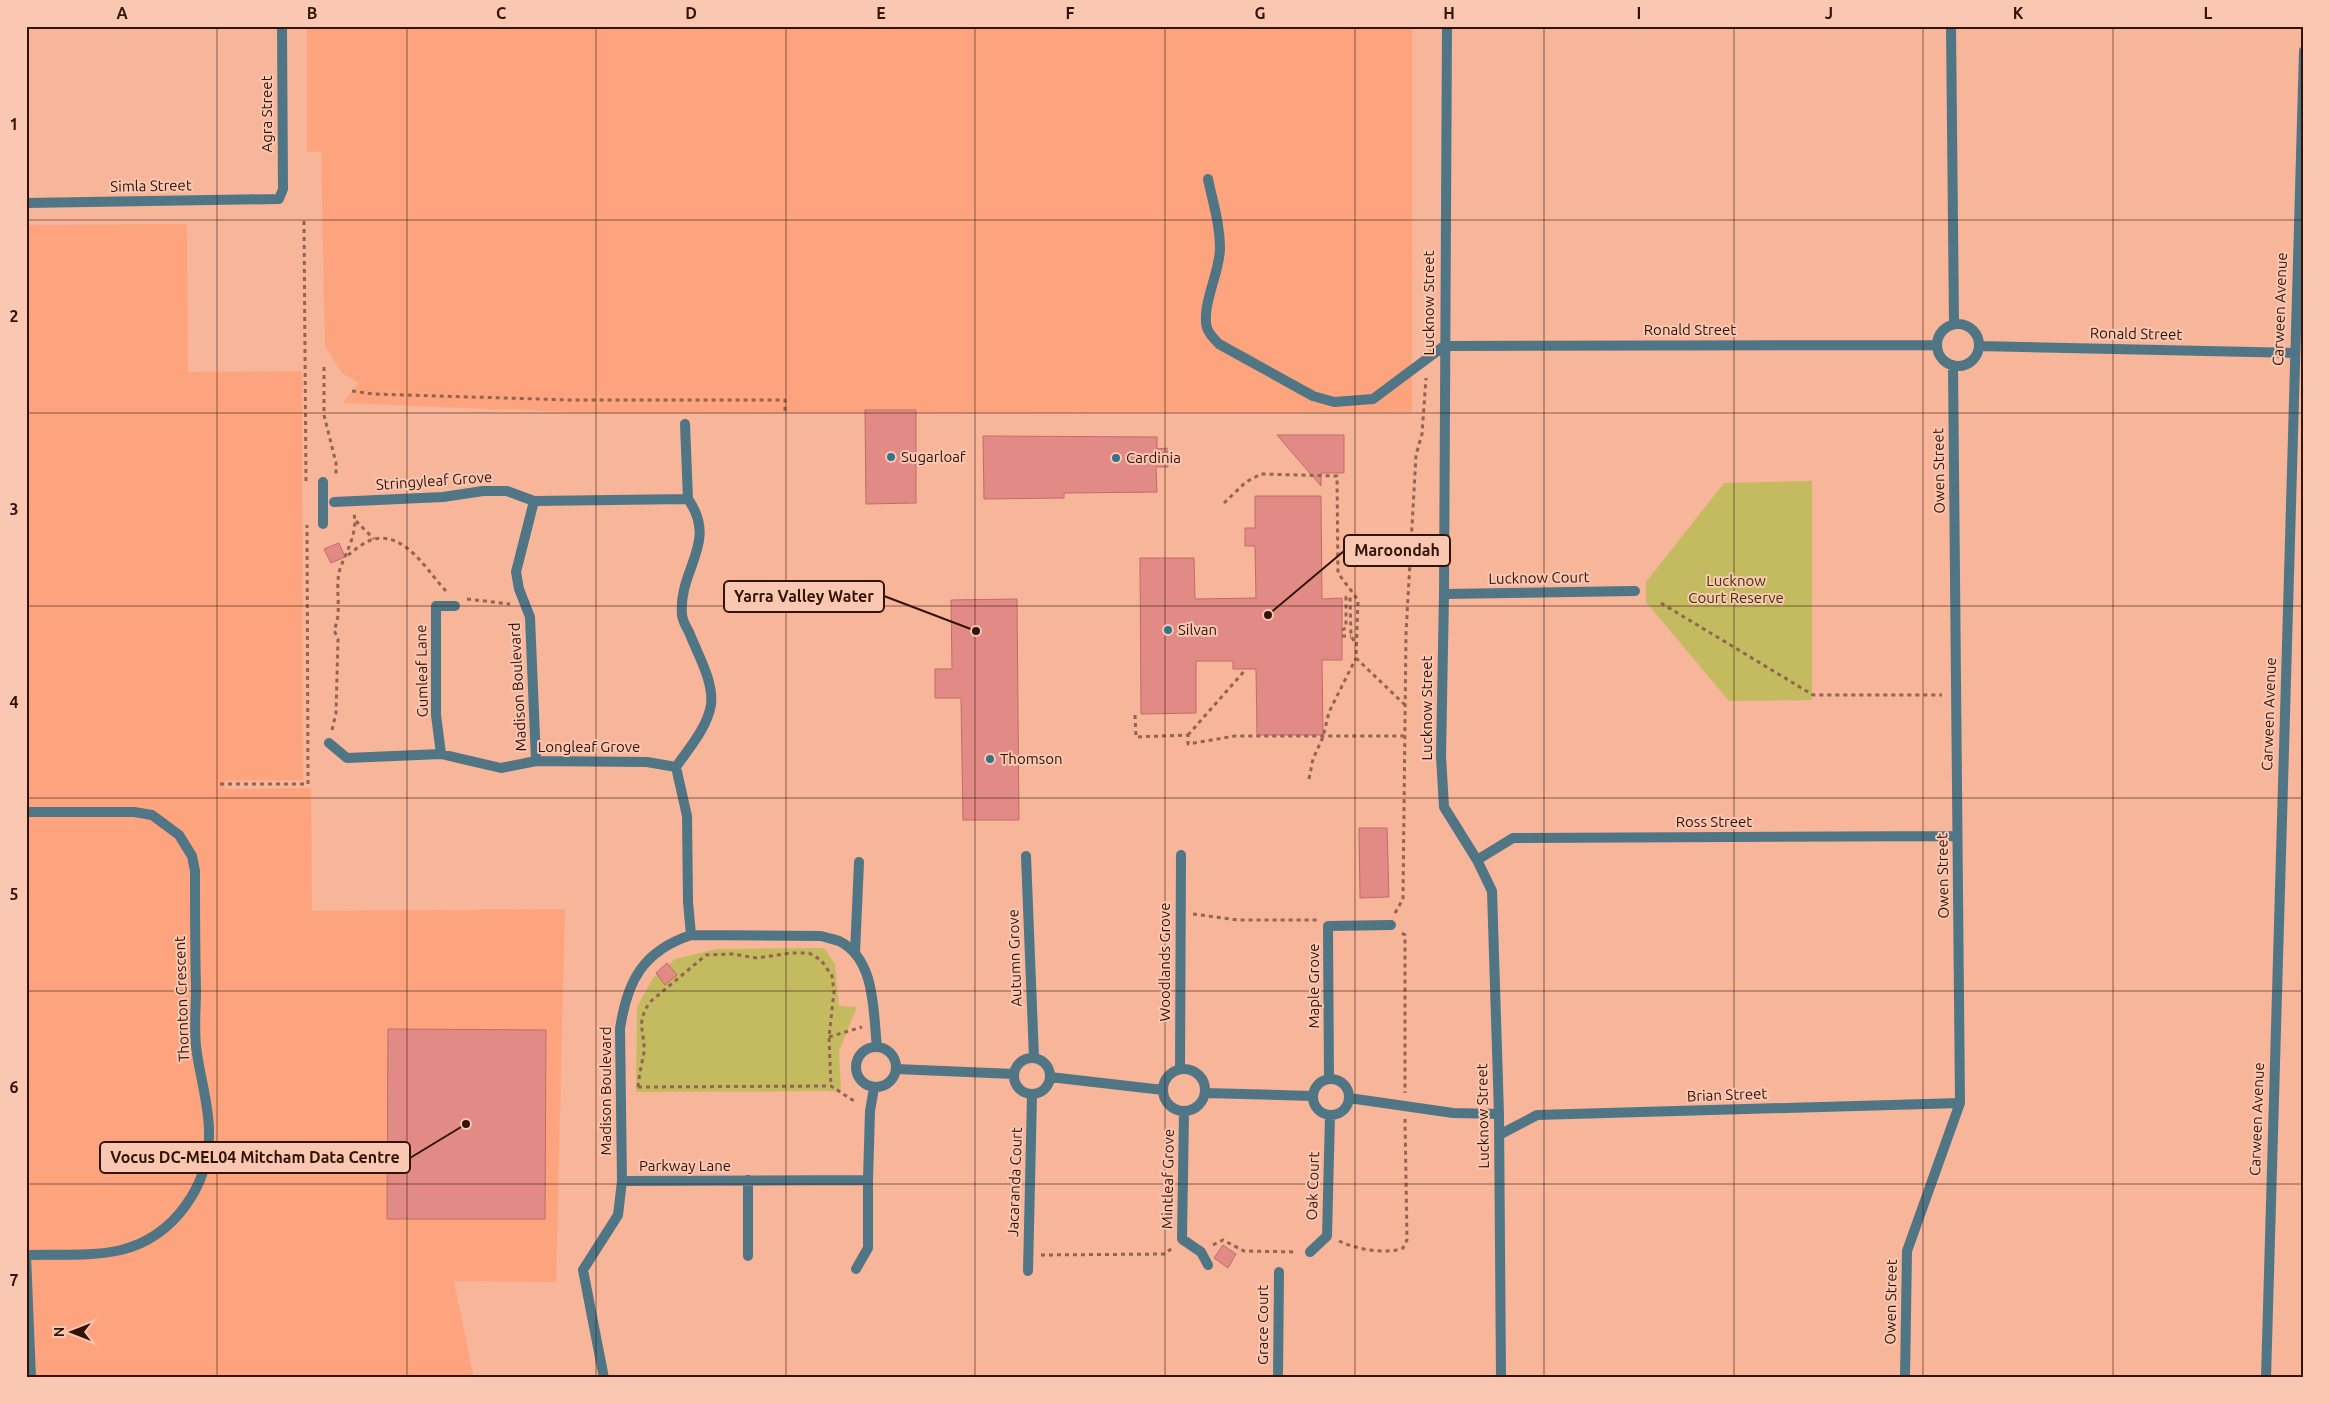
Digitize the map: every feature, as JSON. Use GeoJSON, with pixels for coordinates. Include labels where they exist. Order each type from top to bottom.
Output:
{"type":"FeatureCollection","features":[{"type":"Feature","properties":{"kind":"street","name":"Agra Street"},"geometry":{"type":"LineString","coordinates":[[276,200],[281,197],[283,188],[282,26]]}},
{"type":"Feature","properties":{"kind":"street","name":"Lucknow Street"},"geometry":{"type":"LineString","coordinates":[[1447,26],[1444,594],[1440,746],[1444,807],[1477,860],[1492,891],[1499,1114],[1501,1378]]}},
{"type":"Feature","properties":{"kind":"street"},"geometry":{"type":"LineString","coordinates":[[1951,26],[1954,324]]}},
{"type":"Feature","properties":{"kind":"street","name":"Carween Avenue"},"geometry":{"type":"LineString","coordinates":[[2266,1378],[2304,52]]}},
{"type":"Feature","properties":{"kind":"street"},"geometry":{"type":"LineString","coordinates":[[1208,179],[1219,224],[1220,263],[1206,315],[1208,330],[1219,344],[1313,396],[1334,402],[1373,399],[1444,346]]}},
{"type":"Feature","properties":{"kind":"street","name":"Simla Street"},"geometry":{"type":"LineString","coordinates":[[26,203],[276,200]]}},
{"type":"Feature","properties":{"kind":"street"},"geometry":{"type":"LineString","coordinates":[[1954,324],[1962,324],[1974,332],[1979,346],[1973,359],[1967,363],[1953,365],[1941,357],[1937,345],[1941,332],[1954,324]]}},
{"type":"Feature","properties":{"kind":"street","name":"Ronald Street"},"geometry":{"type":"LineString","coordinates":[[1444,346],[1937,345]]}},
{"type":"Feature","properties":{"kind":"street","name":"Ronald Street"},"geometry":{"type":"LineString","coordinates":[[1979,346],[2294,353]]}},
{"type":"Feature","properties":{"kind":"street","name":"Owen Street"},"geometry":{"type":"LineString","coordinates":[[1905,1378],[1907,1251],[1960,1103],[1953,365]]}},
{"type":"Feature","properties":{"kind":"street"},"geometry":{"type":"LineString","coordinates":[[685,424],[688,499],[696,510],[701,528],[698,548],[683,589],[682,616],[709,686],[711,704],[704,727],[676,767],[687,816],[688,902],[691,935]]}},
{"type":"Feature","properties":{"kind":"street"},"geometry":{"type":"LineString","coordinates":[[323,482],[328,491],[334,502],[323,524],[323,482]]}},
{"type":"Feature","properties":{"kind":"street","name":"Stringyleaf Grove"},"geometry":{"type":"LineString","coordinates":[[334,502],[443,497],[483,491],[508,491],[534,501]]}},
{"type":"Feature","properties":{"kind":"street"},"geometry":{"type":"LineString","coordinates":[[534,501],[688,499]]}},
{"type":"Feature","properties":{"kind":"street","name":"Madison Boulevard"},"geometry":{"type":"LineString","coordinates":[[534,501],[516,572],[530,617],[536,761]]}},
{"type":"Feature","properties":{"kind":"street","name":"Lucknow Court"},"geometry":{"type":"LineString","coordinates":[[1444,594],[1635,591]]}},
{"type":"Feature","properties":{"kind":"street","name":"Gumleaf Lane"},"geometry":{"type":"LineString","coordinates":[[441,754],[436,715],[436,606],[458,602]]}},
{"type":"Feature","properties":{"kind":"street","name":"Longleaf Grove"},"geometry":{"type":"LineString","coordinates":[[329,743],[347,758],[441,754],[501,768],[536,761],[647,762],[676,767]]}},
{"type":"Feature","properties":{"kind":"street","name":"Thornton Crescent"},"geometry":{"type":"LineString","coordinates":[[26,812],[134,812],[152,815],[179,835],[192,856],[195,871],[196,1045],[210,1130],[208,1152],[201,1180],[188,1205],[172,1222],[156,1234],[123,1250],[105,1253],[26,1256],[31,1378]]}},
{"type":"Feature","properties":{"kind":"street","name":"Ross Street"},"geometry":{"type":"LineString","coordinates":[[1477,860],[1513,838],[1957,836]]}},
{"type":"Feature","properties":{"kind":"street","name":"Woodlands Grove"},"geometry":{"type":"LineString","coordinates":[[1180,1069],[1181,855]]}},
{"type":"Feature","properties":{"kind":"street","name":"Autumn Grove"},"geometry":{"type":"LineString","coordinates":[[1026,856],[1034,1058]]}},
{"type":"Feature","properties":{"kind":"street"},"geometry":{"type":"LineString","coordinates":[[855,953],[859,862]]}},
{"type":"Feature","properties":{"kind":"street","name":"Maple Grove"},"geometry":{"type":"LineString","coordinates":[[1330,1079],[1328,926],[1391,925]]}},
{"type":"Feature","properties":{"kind":"street","name":"Madison Boulevard"},"geometry":{"type":"LineString","coordinates":[[604,1378],[583,1270],[618,1215],[622,1181],[620,1029],[623,1004],[631,983],[651,958],[673,941],[691,935],[821,936],[840,941],[855,953],[866,972],[877,1047]]}},
{"type":"Feature","properties":{"kind":"street"},"geometry":{"type":"LineString","coordinates":[[877,1047],[891,1054],[896,1069],[889,1083],[874,1088],[866,1086],[860,1081],[856,1074],[855,1066],[862,1052],[877,1047]]}},
{"type":"Feature","properties":{"kind":"street"},"geometry":{"type":"LineString","coordinates":[[1034,1058],[1046,1065],[1050,1077],[1045,1090],[1032,1095],[1025,1094],[1019,1089],[1015,1082],[1014,1074],[1021,1062],[1034,1058]]}},
{"type":"Feature","properties":{"kind":"street"},"geometry":{"type":"LineString","coordinates":[[896,1069],[1014,1074]]}},
{"type":"Feature","properties":{"kind":"street"},"geometry":{"type":"LineString","coordinates":[[1180,1069],[1196,1072],[1201,1078],[1205,1093],[1198,1106],[1184,1112],[1171,1107],[1162,1090],[1167,1077],[1180,1069]]}},
{"type":"Feature","properties":{"kind":"street"},"geometry":{"type":"LineString","coordinates":[[1050,1077],[1162,1090]]}},
{"type":"Feature","properties":{"kind":"street"},"geometry":{"type":"LineString","coordinates":[[1330,1079],[1341,1082],[1348,1092],[1349,1098],[1345,1108],[1330,1115],[1318,1109],[1313,1096],[1318,1084],[1330,1079]]}},
{"type":"Feature","properties":{"kind":"street"},"geometry":{"type":"LineString","coordinates":[[856,1268],[868,1248],[870,1111],[874,1088]]}},
{"type":"Feature","properties":{"kind":"street"},"geometry":{"type":"LineString","coordinates":[[1205,1093],[1313,1096]]}},
{"type":"Feature","properties":{"kind":"street","name":"Jacaranda Court"},"geometry":{"type":"LineString","coordinates":[[1028,1271],[1032,1095]]}},
{"type":"Feature","properties":{"kind":"street"},"geometry":{"type":"LineString","coordinates":[[1349,1098],[1453,1113],[1499,1114]]}},
{"type":"Feature","properties":{"kind":"street","name":"Brian Street"},"geometry":{"type":"LineString","coordinates":[[1499,1135],[1537,1115],[1960,1103]]}},
{"type":"Feature","properties":{"kind":"street","name":"Mintleaf Grove"},"geometry":{"type":"LineString","coordinates":[[1184,1112],[1182,1239],[1202,1252]]}},
{"type":"Feature","properties":{"kind":"street","name":"Oak Court"},"geometry":{"type":"LineString","coordinates":[[1310,1252],[1327,1236],[1330,1115]]}},
{"type":"Feature","properties":{"kind":"street","name":"Parkway Lane"},"geometry":{"type":"LineString","coordinates":[[748,1180],[748,1256]]}},
{"type":"Feature","properties":{"kind":"street","name":"Parkway Lane"},"geometry":{"type":"LineString","coordinates":[[622,1181],[868,1180]]}},
{"type":"Feature","properties":{"kind":"street"},"geometry":{"type":"LineString","coordinates":[[1202,1252],[1208,1265]]}},
{"type":"Feature","properties":{"kind":"street","name":"Grace Court"},"geometry":{"type":"LineString","coordinates":[[1278,1378],[1279,1272]]}},
{"type":"Feature","properties":{"kind":"path"},"geometry":{"type":"LineString","coordinates":[[304,221],[306,488]]}},
{"type":"Feature","properties":{"kind":"path"},"geometry":{"type":"LineString","coordinates":[[324,367],[324,416],[336,472],[335,480],[328,491]]}},
{"type":"Feature","properties":{"kind":"path"},"geometry":{"type":"LineString","coordinates":[[1391,925],[1403,899],[1406,633],[1416,455],[1422,434],[1426,377]]}},
{"type":"Feature","properties":{"kind":"path"},"geometry":{"type":"LineString","coordinates":[[352,391],[373,394],[570,400],[785,400],[785,411]]}},
{"type":"Feature","properties":{"kind":"path"},"geometry":{"type":"LineString","coordinates":[[1224,504],[1246,482],[1261,474],[1337,476],[1338,573],[1358,600],[1356,658],[1329,712],[1323,738],[1313,760],[1309,779]]}},
{"type":"Feature","properties":{"kind":"path"},"geometry":{"type":"LineString","coordinates":[[329,743],[336,713],[338,638],[334,630],[338,623],[340,570],[347,556],[355,520],[351,501]]}},
{"type":"Feature","properties":{"kind":"path"},"geometry":{"type":"LineString","coordinates":[[220,784],[308,784],[306,517]]}},
{"type":"Feature","properties":{"kind":"path"},"geometry":{"type":"LineString","coordinates":[[355,520],[374,539]]}},
{"type":"Feature","properties":{"kind":"path"},"geometry":{"type":"LineString","coordinates":[[347,556],[374,539],[386,539],[400,543],[412,552],[448,593]]}},
{"type":"Feature","properties":{"kind":"path"},"geometry":{"type":"LineString","coordinates":[[1342,630],[1346,628],[1346,597],[1350,597],[1351,636],[1357,647]]}},
{"type":"Feature","properties":{"kind":"path"},"geometry":{"type":"LineString","coordinates":[[458,602],[509,604],[523,599]]}},
{"type":"Feature","properties":{"kind":"path"},"geometry":{"type":"LineString","coordinates":[[1661,603],[1813,695],[1956,695]]}},
{"type":"Feature","properties":{"kind":"path"},"geometry":{"type":"LineString","coordinates":[[1342,636],[1351,636]]}},
{"type":"Feature","properties":{"kind":"path"},"geometry":{"type":"LineString","coordinates":[[1356,658],[1406,706]]}},
{"type":"Feature","properties":{"kind":"path"},"geometry":{"type":"LineString","coordinates":[[1246,669],[1188,735],[1188,744],[1235,736],[1323,738],[1406,736]]}},
{"type":"Feature","properties":{"kind":"path"},"geometry":{"type":"LineString","coordinates":[[1135,715],[1136,737],[1188,735]]}},
{"type":"Feature","properties":{"kind":"path"},"geometry":{"type":"LineString","coordinates":[[1180,913],[1238,920],[1316,920],[1328,926]]}},
{"type":"Feature","properties":{"kind":"path"},"geometry":{"type":"LineString","coordinates":[[638,1087],[644,1050],[640,1023],[644,1010],[650,1002],[706,955],[732,954],[757,958],[791,953],[809,953],[821,960],[832,976],[834,1010],[829,1037],[830,1086]]}},
{"type":"Feature","properties":{"kind":"path"},"geometry":{"type":"LineString","coordinates":[[829,1037],[874,1024]]}},
{"type":"Feature","properties":{"kind":"path"},"geometry":{"type":"LineString","coordinates":[[620,1087],[830,1086],[870,1111]]}},
{"type":"Feature","properties":{"kind":"path"},"geometry":{"type":"LineString","coordinates":[[1028,1255],[1165,1254],[1182,1239]]}},
{"type":"Feature","properties":{"kind":"path"},"geometry":{"type":"LineString","coordinates":[[1202,1252],[1223,1240],[1244,1251],[1310,1252]]}},
{"type":"Feature","properties":{"kind":"shaded area"},"geometry":{"type":"Polygon","coordinates":[[[307,26],[1412,26],[1412,412],[595,413],[343,403],[359,383],[342,373],[325,346],[321,152],[307,152],[307,26]]]}},
{"type":"Feature","properties":{"kind":"shaded area"},"geometry":{"type":"Polygon","coordinates":[[[187,224],[188,372],[302,371],[303,780],[225,781],[225,789],[311,788],[312,911],[565,909],[556,1282],[454,1281],[474,1378],[26,1378],[26,225],[187,224]]]}},
{"type":"Feature","properties":{"kind":"green space","name":"Lucknow Court Reserve"},"geometry":{"type":"Polygon","coordinates":[[[1812,481],[1812,700],[1729,701],[1646,602],[1646,582],[1724,483],[1812,481]]]}},
{"type":"Feature","properties":{"kind":"green space"},"geometry":{"type":"Polygon","coordinates":[[[824,948],[835,964],[839,1006],[857,1007],[839,1051],[841,1091],[636,1092],[637,1007],[653,978],[675,959],[717,949],[824,948]]]}},
{"type":"Feature","properties":{"kind":"building","name":"Sugarloaf"},"geometry":{"type":"Polygon","coordinates":[[[865,410],[916,410],[916,503],[866,504],[865,410]]]}},
{"type":"Feature","properties":{"kind":"building"},"geometry":{"type":"Polygon","coordinates":[[[1277,435],[1344,435],[1344,473],[1321,473],[1321,486],[1277,435]]]}},
{"type":"Feature","properties":{"kind":"building"},"geometry":{"type":"Polygon","coordinates":[[[983,436],[1157,437],[1157,449],[1167,448],[1168,467],[1156,467],[1157,492],[1064,493],[1064,498],[984,499],[983,436]]]}},
{"type":"Feature","properties":{"kind":"building"},"geometry":{"type":"Polygon","coordinates":[[[1255,496],[1321,496],[1322,599],[1342,598],[1342,660],[1322,660],[1323,735],[1257,735],[1256,669],[1233,669],[1233,661],[1196,661],[1196,713],[1141,714],[1140,558],[1194,558],[1195,599],[1256,598],[1255,546],[1245,546],[1245,528],[1255,528],[1255,496]]]}},
{"type":"Feature","properties":{"kind":"building"},"geometry":{"type":"Polygon","coordinates":[[[339,543],[345,557],[331,563],[324,549],[339,543]]]}},
{"type":"Feature","properties":{"kind":"building","name":"Thomson"},"geometry":{"type":"Polygon","coordinates":[[[1017,599],[1019,820],[963,820],[961,698],[935,698],[935,669],[952,669],[951,600],[1017,599]]]}},
{"type":"Feature","properties":{"kind":"building"},"geometry":{"type":"Polygon","coordinates":[[[1359,828],[1387,828],[1389,897],[1360,898],[1359,828]]]}},
{"type":"Feature","properties":{"kind":"building"},"geometry":{"type":"Polygon","coordinates":[[[667,963],[677,975],[665,985],[656,973],[667,963]]]}},
{"type":"Feature","properties":{"kind":"building"},"geometry":{"type":"Polygon","coordinates":[[[388,1029],[546,1030],[545,1219],[387,1219],[388,1029]]]}},
{"type":"Feature","properties":{"kind":"building"},"geometry":{"type":"Polygon","coordinates":[[[1223,1245],[1236,1254],[1228,1268],[1214,1258],[1223,1245]]]}},
{"type":"Feature","properties":{"kind":"place","name":"Sugarloaf"},"geometry":{"type":"Point","coordinates":[891,457]}},
{"type":"Feature","properties":{"kind":"place","name":"Cardinia"},"geometry":{"type":"Point","coordinates":[1116,458]}},
{"type":"Feature","properties":{"kind":"place","name":"Maroondah"},"geometry":{"type":"Point","coordinates":[1268,615]}},
{"type":"Feature","properties":{"kind":"place","name":"Silvan"},"geometry":{"type":"Point","coordinates":[1168,630]}},
{"type":"Feature","properties":{"kind":"place","name":"Yarra Valley Water"},"geometry":{"type":"Point","coordinates":[976,631]}},
{"type":"Feature","properties":{"kind":"place","name":"Thomson"},"geometry":{"type":"Point","coordinates":[990,759]}},
{"type":"Feature","properties":{"kind":"place","name":"Vocus DC-MEL04 Mitcham Data Centre"},"geometry":{"type":"Point","coordinates":[466,1124]}}]}
